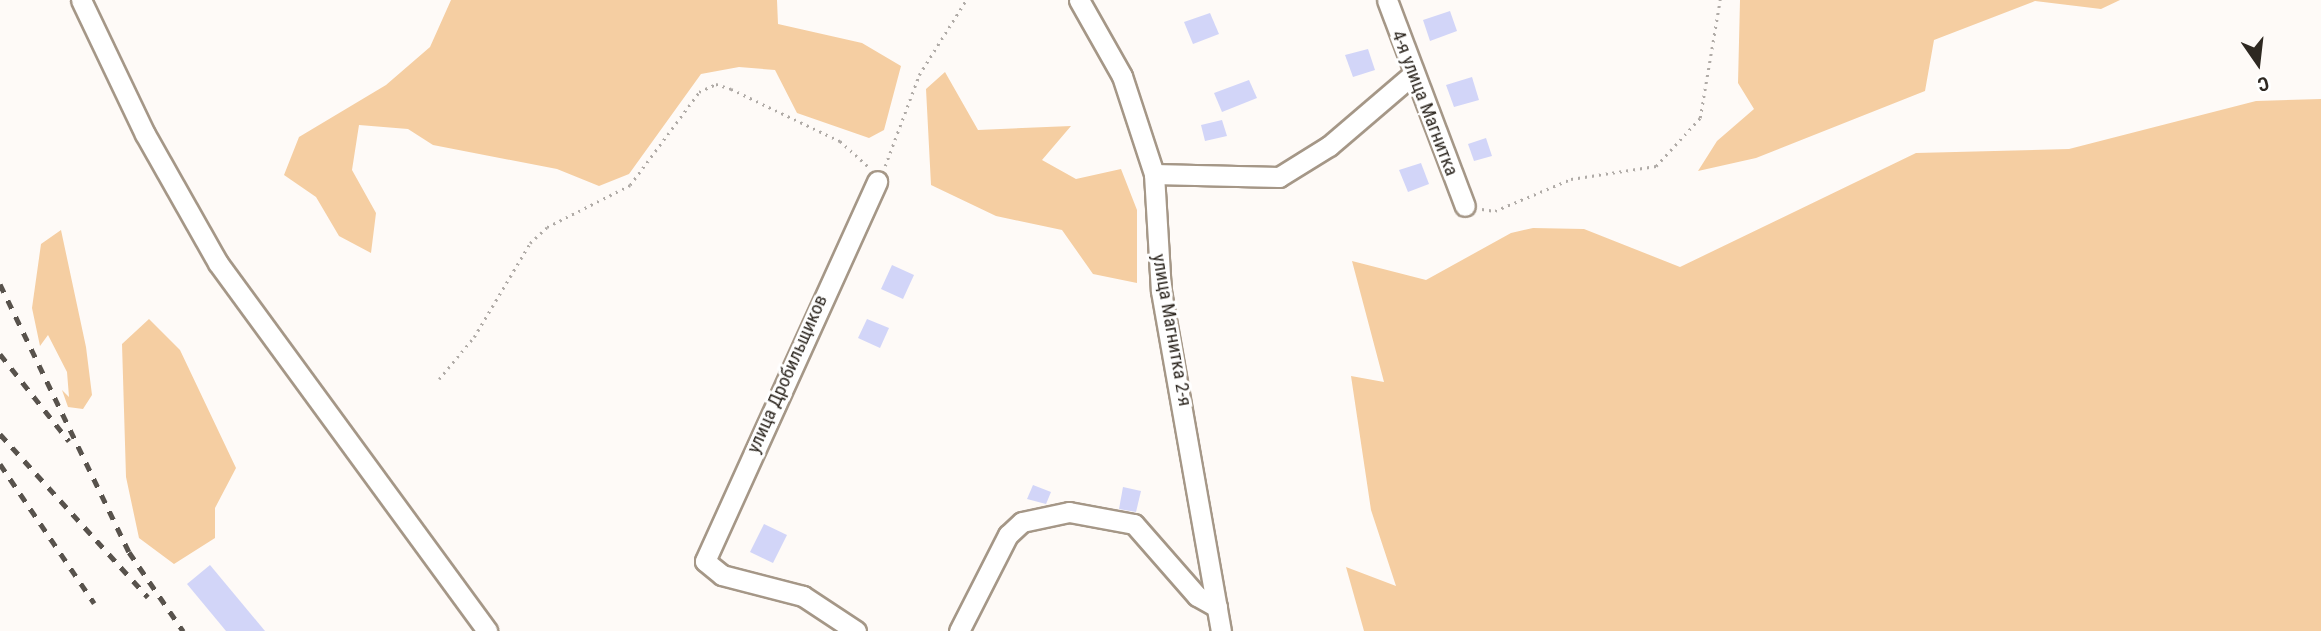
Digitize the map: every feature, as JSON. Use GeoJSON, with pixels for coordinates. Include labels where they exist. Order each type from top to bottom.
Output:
{"type":"FeatureCollection","features":[{"type":"Feature","properties":{"kind":"street"},"geometry":{"type":"LineString","coordinates":[[81,0],[145,134],[218,263],[487,631]]}},
{"type":"Feature","properties":{"kind":"street","name":"улица Магнитка 2-я"},"geometry":{"type":"LineString","coordinates":[[1079,0],[1122,76],[1154,174],[1161,291],[1221,631]]}},
{"type":"Feature","properties":{"kind":"street","name":"4-я улица Магнитка"},"geometry":{"type":"LineString","coordinates":[[1387,0],[1412,75],[1465,206]]}},
{"type":"Feature","properties":{"kind":"street"},"geometry":{"type":"LineString","coordinates":[[1154,174],[1279,177],[1339,139],[1412,75]]}},
{"type":"Feature","properties":{"kind":"street","name":"улица Дробильщиков"},"geometry":{"type":"LineString","coordinates":[[856,631],[803,596],[708,568],[706,549],[877,181]]}},
{"type":"Feature","properties":{"kind":"street"},"geometry":{"type":"LineString","coordinates":[[959,631],[1008,535],[1022,522],[1069,512],[1134,524],[1197,596],[1217,607]]}},
{"type":"Feature","properties":{"kind":"path"},"geometry":{"type":"LineString","coordinates":[[439,379],[474,337],[530,243],[547,227],[630,185],[699,92],[716,84],[840,141],[864,160],[877,181],[896,147],[919,75],[966,0]]}},
{"type":"Feature","properties":{"kind":"path"},"geometry":{"type":"LineString","coordinates":[[1465,206],[1495,211],[1571,179],[1656,166],[1700,118],[1720,0]]}},
{"type":"Feature","properties":{"kind":"shaded area"},"geometry":{"type":"Polygon","coordinates":[[[451,0],[777,0],[778,24],[862,43],[901,66],[884,130],[869,138],[797,113],[775,70],[739,67],[701,74],[629,174],[599,186],[557,169],[433,145],[408,129],[359,125],[352,170],[376,213],[371,253],[339,236],[316,197],[284,175],[299,137],[386,85],[430,47],[451,0]]]}},
{"type":"Feature","properties":{"kind":"shaded area"},"geometry":{"type":"Polygon","coordinates":[[[1740,0],[2120,0],[2101,9],[2035,1],[1934,40],[1925,91],[1756,158],[1698,171],[1717,141],[1754,109],[1738,83],[1740,0]]]}},
{"type":"Feature","properties":{"kind":"shaded area"},"geometry":{"type":"Polygon","coordinates":[[[945,72],[978,130],[1071,126],[1042,160],[1076,179],[1121,169],[1137,210],[1137,283],[1093,274],[1062,230],[996,216],[931,185],[926,89],[945,72]]]}},
{"type":"Feature","properties":{"kind":"shaded area"},"geometry":{"type":"Polygon","coordinates":[[[2321,99],[2321,631],[1364,631],[1346,567],[1396,586],[1371,510],[1351,376],[1384,382],[1352,261],[1426,280],[1511,233],[1533,228],[1584,229],[1680,267],[1916,153],[2069,149],[2256,101],[2321,99]]]}},
{"type":"Feature","properties":{"kind":"shaded area"},"geometry":{"type":"Polygon","coordinates":[[[61,230],[86,347],[92,395],[83,409],[68,407],[62,390],[69,397],[67,372],[48,335],[40,346],[32,308],[41,244],[61,230]]]}},
{"type":"Feature","properties":{"kind":"shaded area"},"geometry":{"type":"Polygon","coordinates":[[[149,319],[180,350],[236,468],[215,508],[215,538],[174,564],[139,538],[126,477],[122,344],[149,319]]]}},
{"type":"Feature","properties":{"kind":"building"},"geometry":{"type":"Polygon","coordinates":[[[1450,11],[1457,31],[1430,41],[1423,20],[1450,11]]]}},
{"type":"Feature","properties":{"kind":"building"},"geometry":{"type":"Polygon","coordinates":[[[1210,13],[1219,34],[1193,44],[1184,22],[1210,13]]]}},
{"type":"Feature","properties":{"kind":"building"},"geometry":{"type":"Polygon","coordinates":[[[1368,49],[1375,70],[1353,77],[1345,55],[1368,49]]]}},
{"type":"Feature","properties":{"kind":"building"},"geometry":{"type":"Polygon","coordinates":[[[1472,77],[1479,100],[1454,107],[1446,85],[1472,77]]]}},
{"type":"Feature","properties":{"kind":"building"},"geometry":{"type":"Polygon","coordinates":[[[1249,80],[1257,98],[1222,112],[1214,93],[1249,80]]]}},
{"type":"Feature","properties":{"kind":"building"},"geometry":{"type":"Polygon","coordinates":[[[1222,120],[1227,136],[1205,141],[1201,125],[1222,120]]]}},
{"type":"Feature","properties":{"kind":"building"},"geometry":{"type":"Polygon","coordinates":[[[1486,138],[1492,156],[1474,161],[1468,144],[1486,138]]]}},
{"type":"Feature","properties":{"kind":"building"},"geometry":{"type":"Polygon","coordinates":[[[1421,163],[1429,184],[1408,192],[1399,170],[1421,163]]]}},
{"type":"Feature","properties":{"kind":"building"},"geometry":{"type":"Polygon","coordinates":[[[892,265],[914,275],[903,299],[881,289],[892,265]]]}},
{"type":"Feature","properties":{"kind":"building"},"geometry":{"type":"Polygon","coordinates":[[[867,319],[889,328],[880,348],[858,338],[867,319]]]}},
{"type":"Feature","properties":{"kind":"building"},"geometry":{"type":"Polygon","coordinates":[[[1033,485],[1051,492],[1046,504],[1027,499],[1033,485]]]}},
{"type":"Feature","properties":{"kind":"building"},"geometry":{"type":"Polygon","coordinates":[[[1123,487],[1141,491],[1136,512],[1119,509],[1123,487]]]}},
{"type":"Feature","properties":{"kind":"building"},"geometry":{"type":"Polygon","coordinates":[[[764,524],[787,535],[773,563],[750,552],[764,524]]]}},
{"type":"Feature","properties":{"kind":"building"},"geometry":{"type":"Polygon","coordinates":[[[210,565],[265,631],[226,631],[187,584],[210,565]]]}},
{"type":"Feature","properties":{"kind":"railway"},"geometry":{"type":"LineString","coordinates":[[0,284],[129,552],[183,631]]}},
{"type":"Feature","properties":{"kind":"railway"},"geometry":{"type":"LineString","coordinates":[[0,354],[69,441]]}},
{"type":"Feature","properties":{"kind":"railway"},"geometry":{"type":"LineString","coordinates":[[0,434],[148,597]]}},
{"type":"Feature","properties":{"kind":"railway"},"geometry":{"type":"LineString","coordinates":[[0,464],[94,603]]}}]}
